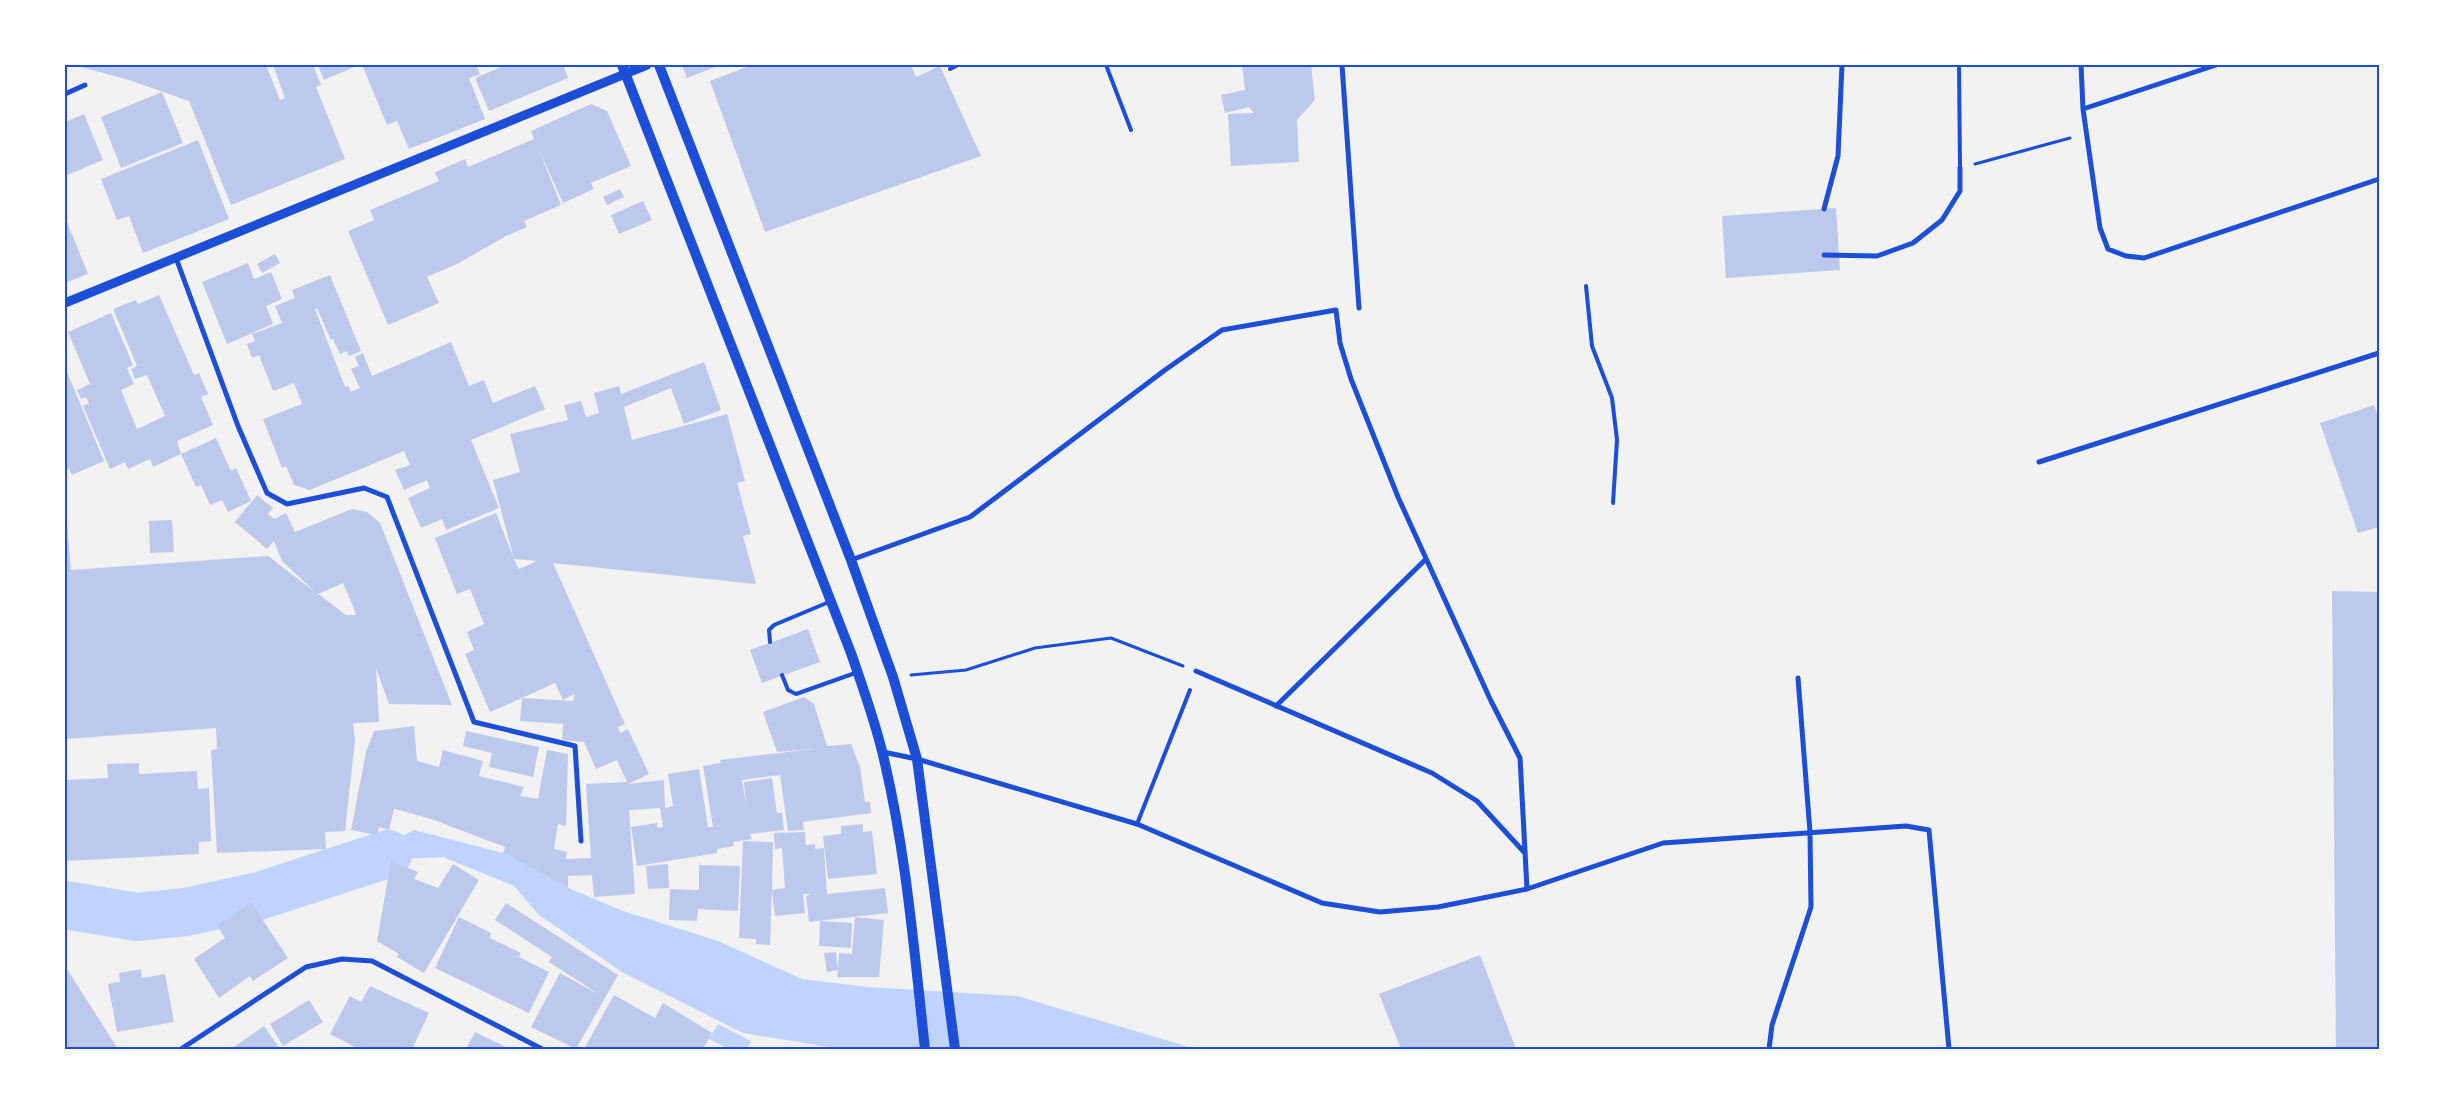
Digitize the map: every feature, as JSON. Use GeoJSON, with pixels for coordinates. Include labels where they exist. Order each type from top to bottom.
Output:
{"type":"FeatureCollection","features":[{"type":"Feature","properties":{"kind":"main road"},"geometry":{"type":"LineString","coordinates":[[659,65],[851,560],[893,677],[917,759],[956,1049]]}},
{"type":"Feature","properties":{"kind":"main road"},"geometry":{"type":"LineString","coordinates":[[624,69],[858,672],[882,752],[895,812],[916,964],[925,1049]]}},
{"type":"Feature","properties":{"kind":"street"},"geometry":{"type":"LineString","coordinates":[[65,304],[624,69],[647,65]]}},
{"type":"Feature","properties":{"kind":"street"},"geometry":{"type":"LineString","coordinates":[[1342,65],[1359,308]]}},
{"type":"Feature","properties":{"kind":"street"},"geometry":{"type":"LineString","coordinates":[[1824,209],[1838,156],[1842,65]]}},
{"type":"Feature","properties":{"kind":"street"},"geometry":{"type":"LineString","coordinates":[[2081,65],[2083,109],[2100,228],[2108,249],[2126,256],[2144,258],[2379,179]]}},
{"type":"Feature","properties":{"kind":"street"},"geometry":{"type":"LineString","coordinates":[[2083,109],[2216,65]]}},
{"type":"Feature","properties":{"kind":"street"},"geometry":{"type":"LineString","coordinates":[[65,94],[85,86]]}},
{"type":"Feature","properties":{"kind":"street"},"geometry":{"type":"LineString","coordinates":[[1824,255],[1877,256],[1913,243],[1942,220],[1960,191],[1960,168]]}},
{"type":"Feature","properties":{"kind":"street"},"geometry":{"type":"LineString","coordinates":[[176,258],[238,426],[266,493],[287,504],[364,488],[387,497],[474,722],[575,746],[581,841]]}},
{"type":"Feature","properties":{"kind":"street"},"geometry":{"type":"LineString","coordinates":[[851,560],[970,517],[1165,370],[1222,330],[1336,310],[1340,343],[1351,379],[1398,497],[1491,701],[1520,758],[1527,889]]}},
{"type":"Feature","properties":{"kind":"street"},"geometry":{"type":"LineString","coordinates":[[2039,462],[2379,353]]}},
{"type":"Feature","properties":{"kind":"street"},"geometry":{"type":"LineString","coordinates":[[1276,706],[1426,559]]}},
{"type":"Feature","properties":{"kind":"street"},"geometry":{"type":"LineString","coordinates":[[1196,671],[1432,773],[1477,801],[1524,852]]}},
{"type":"Feature","properties":{"kind":"street"},"geometry":{"type":"LineString","coordinates":[[1769,1049],[1772,1026],[1811,907],[1810,832],[1798,678]]}},
{"type":"Feature","properties":{"kind":"street"},"geometry":{"type":"LineString","coordinates":[[882,752],[917,759],[1137,824],[1322,903],[1380,912],[1438,907],[1527,889],[1663,843],[1906,826],[1929,830],[1949,1049]]}},
{"type":"Feature","properties":{"kind":"street"},"geometry":{"type":"LineString","coordinates":[[181,1049],[306,967],[342,958],[372,961],[542,1049]]}},
{"type":"Feature","properties":{"kind":"lane"},"geometry":{"type":"LineString","coordinates":[[950,69],[958,65]]}},
{"type":"Feature","properties":{"kind":"lane"},"geometry":{"type":"LineString","coordinates":[[1106,65],[1131,130]]}},
{"type":"Feature","properties":{"kind":"lane"},"geometry":{"type":"LineString","coordinates":[[1959,65],[1960,168]]}},
{"type":"Feature","properties":{"kind":"lane"},"geometry":{"type":"LineString","coordinates":[[1586,286],[1592,346],[1612,398],[1616,440],[1613,503]]}},
{"type":"Feature","properties":{"kind":"lane"},"geometry":{"type":"LineString","coordinates":[[770,642],[769,630],[774,625],[831,602]]}},
{"type":"Feature","properties":{"kind":"lane"},"geometry":{"type":"LineString","coordinates":[[782,675],[788,690],[796,694],[858,672]]}},
{"type":"Feature","properties":{"kind":"lane"},"geometry":{"type":"LineString","coordinates":[[1137,824],[1190,690]]}},
{"type":"Feature","properties":{"kind":"path"},"geometry":{"type":"LineString","coordinates":[[1960,168],[2086,134]]}},
{"type":"Feature","properties":{"kind":"path"},"geometry":{"type":"LineString","coordinates":[[893,677],[966,670],[1035,648],[1111,638],[1196,671]]}},
{"type":"Feature","properties":{"kind":"water"},"geometry":{"type":"Polygon","coordinates":[[[414,830],[503,853],[568,888],[623,911],[718,941],[802,979],[868,987],[1017,996],[1196,1049],[841,1049],[743,1033],[622,972],[539,915],[514,886],[443,857],[383,860],[129,930],[65,918],[65,893],[133,909],[277,881],[343,843],[392,841],[414,830]]]}},
{"type":"Feature","properties":{"kind":"water"},"geometry":{"type":"Polygon","coordinates":[[[718,1024],[751,1041],[747,1049],[729,1049],[709,1039],[718,1024]]]}},
{"type":"Feature","properties":{"kind":"building"},"geometry":{"type":"Polygon","coordinates":[[[74,65],[266,65],[280,100],[285,98],[273,65],[313,65],[321,85],[316,87],[345,159],[231,205],[189,101],[129,80],[74,65]]]}},
{"type":"Feature","properties":{"kind":"building"},"geometry":{"type":"Polygon","coordinates":[[[318,65],[359,65],[324,80],[318,65]]]}},
{"type":"Feature","properties":{"kind":"building"},"geometry":{"type":"Polygon","coordinates":[[[367,65],[476,65],[480,74],[469,78],[485,119],[409,149],[397,121],[387,125],[363,67],[367,65]]]}},
{"type":"Feature","properties":{"kind":"building"},"geometry":{"type":"Polygon","coordinates":[[[506,65],[563,65],[568,78],[489,111],[475,78],[506,65]]]}},
{"type":"Feature","properties":{"kind":"building"},"geometry":{"type":"Polygon","coordinates":[[[682,65],[720,65],[687,78],[682,65]]]}},
{"type":"Feature","properties":{"kind":"building"},"geometry":{"type":"Polygon","coordinates":[[[752,65],[911,65],[916,77],[940,66],[981,156],[765,232],[710,81],[752,65]]]}},
{"type":"Feature","properties":{"kind":"building"},"geometry":{"type":"Polygon","coordinates":[[[1242,65],[1311,65],[1315,100],[1297,120],[1299,162],[1231,166],[1228,114],[1254,113],[1249,107],[1225,113],[1221,95],[1245,90],[1242,65]]]}},
{"type":"Feature","properties":{"kind":"building"},"geometry":{"type":"Polygon","coordinates":[[[162,92],[183,143],[121,168],[101,117],[162,92]]]}},
{"type":"Feature","properties":{"kind":"building"},"geometry":{"type":"Polygon","coordinates":[[[591,104],[607,111],[631,166],[591,183],[594,189],[563,203],[539,150],[561,205],[524,221],[527,227],[506,236],[457,264],[427,277],[439,303],[388,325],[348,231],[374,220],[370,210],[439,181],[435,172],[465,159],[468,167],[534,139],[531,131],[591,104]]]}},
{"type":"Feature","properties":{"kind":"building"},"geometry":{"type":"Polygon","coordinates":[[[84,114],[103,160],[65,176],[65,122],[84,114]]]}},
{"type":"Feature","properties":{"kind":"building"},"geometry":{"type":"Polygon","coordinates":[[[198,140],[229,219],[143,253],[129,216],[117,220],[101,179],[198,140]]]}},
{"type":"Feature","properties":{"kind":"building"},"geometry":{"type":"Polygon","coordinates":[[[620,189],[624,197],[607,205],[603,197],[620,189]]]}},
{"type":"Feature","properties":{"kind":"building"},"geometry":{"type":"Polygon","coordinates":[[[643,201],[652,220],[619,234],[611,215],[643,201]]]}},
{"type":"Feature","properties":{"kind":"building"},"geometry":{"type":"Polygon","coordinates":[[[1836,208],[1840,270],[1726,278],[1722,216],[1836,208]]]}},
{"type":"Feature","properties":{"kind":"building"},"geometry":{"type":"Polygon","coordinates":[[[65,217],[88,274],[65,283],[65,217]]]}},
{"type":"Feature","properties":{"kind":"building"},"geometry":{"type":"Polygon","coordinates":[[[275,254],[280,263],[262,273],[257,264],[275,254]]]}},
{"type":"Feature","properties":{"kind":"building"},"geometry":{"type":"Polygon","coordinates":[[[248,263],[254,279],[271,272],[282,299],[266,306],[273,324],[227,344],[202,282],[248,263]]]}},
{"type":"Feature","properties":{"kind":"building"},"geometry":{"type":"Polygon","coordinates":[[[330,275],[361,351],[349,356],[347,351],[340,354],[333,339],[331,340],[317,308],[315,309],[345,387],[349,386],[351,392],[360,388],[351,369],[359,366],[355,357],[363,353],[372,376],[451,342],[469,386],[484,380],[493,403],[535,386],[545,409],[471,440],[499,508],[446,530],[442,519],[421,528],[408,498],[430,488],[427,480],[404,490],[395,470],[410,465],[404,451],[310,490],[294,485],[286,466],[282,468],[263,419],[302,404],[294,383],[273,391],[259,355],[252,358],[247,344],[255,341],[252,334],[282,323],[275,306],[295,298],[292,290],[330,275]]]}},
{"type":"Feature","properties":{"kind":"building"},"geometry":{"type":"Polygon","coordinates":[[[159,295],[194,375],[199,373],[208,394],[201,397],[213,425],[177,441],[181,454],[153,467],[150,459],[128,469],[125,462],[110,469],[83,406],[89,403],[86,397],[81,399],[77,390],[90,384],[68,332],[111,313],[133,365],[127,368],[134,384],[121,390],[137,429],[165,416],[147,375],[135,379],[131,369],[137,366],[113,309],[136,300],[138,304],[159,295]]]}},
{"type":"Feature","properties":{"kind":"building"},"geometry":{"type":"Polygon","coordinates":[[[704,362],[721,410],[684,424],[671,388],[624,407],[632,440],[727,414],[745,481],[737,483],[751,534],[743,536],[756,584],[553,563],[625,724],[618,727],[620,733],[628,729],[649,774],[628,784],[664,780],[665,808],[673,806],[668,774],[699,769],[708,827],[713,827],[703,766],[721,763],[720,760],[814,749],[777,752],[763,712],[804,697],[814,704],[827,746],[851,744],[860,767],[865,802],[870,802],[871,813],[803,822],[804,830],[788,831],[780,775],[742,780],[746,804],[744,782],[772,778],[777,813],[782,813],[784,830],[750,834],[752,839],[733,842],[734,846],[717,849],[717,853],[637,866],[631,827],[657,823],[657,828],[663,827],[660,808],[629,810],[635,894],[594,897],[592,875],[568,876],[568,888],[503,853],[505,847],[434,820],[403,811],[394,809],[389,830],[379,827],[377,835],[351,830],[366,752],[374,731],[414,726],[417,761],[439,767],[443,750],[483,761],[479,776],[524,787],[520,796],[538,799],[547,750],[568,754],[566,826],[558,824],[554,849],[567,852],[566,859],[591,858],[586,784],[627,782],[617,760],[596,769],[584,742],[562,740],[563,724],[520,721],[522,698],[490,712],[465,654],[474,650],[467,632],[484,624],[470,589],[457,594],[435,538],[496,513],[514,559],[493,480],[520,472],[510,434],[568,420],[564,405],[581,401],[586,417],[599,413],[594,393],[619,386],[621,394],[704,362]],[[514,559],[519,569],[537,561],[514,559]],[[555,683],[522,698],[573,701],[575,694],[563,700],[555,683]]]}},
{"type":"Feature","properties":{"kind":"building"},"geometry":{"type":"Polygon","coordinates":[[[67,372],[104,461],[72,475],[69,469],[65,471],[67,372]]]}},
{"type":"Feature","properties":{"kind":"building"},"geometry":{"type":"Polygon","coordinates":[[[2374,405],[2379,419],[2379,527],[2358,533],[2320,423],[2374,405]]]}},
{"type":"Feature","properties":{"kind":"building"},"geometry":{"type":"Polygon","coordinates":[[[216,438],[231,471],[236,468],[251,501],[228,512],[222,500],[210,505],[201,485],[196,487],[181,454],[216,438]]]}},
{"type":"Feature","properties":{"kind":"building"},"geometry":{"type":"Polygon","coordinates":[[[257,495],[273,508],[268,514],[274,519],[286,513],[295,532],[352,509],[367,512],[380,523],[452,705],[389,704],[376,668],[379,722],[353,723],[355,740],[345,831],[325,832],[326,849],[217,853],[211,750],[217,749],[216,728],[65,739],[65,501],[71,570],[268,556],[315,592],[282,561],[274,541],[267,549],[235,522],[257,495]],[[343,583],[318,594],[346,615],[356,615],[343,583]]]}},
{"type":"Feature","properties":{"kind":"building"},"geometry":{"type":"Polygon","coordinates":[[[172,520],[174,552],[150,553],[149,521],[172,520]]]}},
{"type":"Feature","properties":{"kind":"building"},"geometry":{"type":"Polygon","coordinates":[[[2332,591],[2379,592],[2379,1049],[2336,1049],[2332,591]]]}},
{"type":"Feature","properties":{"kind":"building"},"geometry":{"type":"Polygon","coordinates":[[[808,629],[820,662],[762,683],[750,650],[808,629]]]}},
{"type":"Feature","properties":{"kind":"building"},"geometry":{"type":"Polygon","coordinates":[[[466,731],[539,747],[533,777],[489,767],[492,753],[463,746],[466,731]]]}},
{"type":"Feature","properties":{"kind":"building"},"geometry":{"type":"Polygon","coordinates":[[[139,763],[139,774],[197,771],[198,789],[209,788],[211,841],[199,842],[199,854],[65,861],[65,780],[108,778],[107,764],[139,763]]]}},
{"type":"Feature","properties":{"kind":"building"},"geometry":{"type":"Polygon","coordinates":[[[863,824],[863,832],[872,831],[877,874],[828,879],[823,836],[841,834],[841,826],[863,824]]]}},
{"type":"Feature","properties":{"kind":"building"},"geometry":{"type":"Polygon","coordinates":[[[805,832],[806,845],[815,844],[815,849],[824,848],[827,894],[885,888],[888,913],[809,922],[806,896],[811,894],[803,894],[805,913],[775,916],[772,890],[785,888],[782,848],[775,849],[774,833],[805,832]]]}},
{"type":"Feature","properties":{"kind":"building"},"geometry":{"type":"Polygon","coordinates":[[[743,841],[773,842],[770,945],[756,944],[756,939],[739,938],[743,841]]]}},
{"type":"Feature","properties":{"kind":"building"},"geometry":{"type":"Polygon","coordinates":[[[391,861],[418,872],[414,879],[438,888],[453,864],[479,880],[424,973],[397,957],[399,954],[377,941],[391,861]]]}},
{"type":"Feature","properties":{"kind":"building"},"geometry":{"type":"Polygon","coordinates":[[[668,864],[669,888],[648,889],[646,866],[668,864]]]}},
{"type":"Feature","properties":{"kind":"building"},"geometry":{"type":"Polygon","coordinates":[[[699,865],[740,866],[738,911],[698,909],[697,921],[669,920],[670,889],[699,890],[699,865]]]}},
{"type":"Feature","properties":{"kind":"building"},"geometry":{"type":"Polygon","coordinates":[[[251,902],[288,958],[253,981],[250,976],[219,998],[194,959],[225,938],[217,925],[251,902]]]}},
{"type":"Feature","properties":{"kind":"building"},"geometry":{"type":"Polygon","coordinates":[[[506,903],[618,975],[576,1049],[531,1027],[560,973],[600,995],[549,962],[552,957],[495,920],[506,903]]]}},
{"type":"Feature","properties":{"kind":"building"},"geometry":{"type":"Polygon","coordinates":[[[459,917],[491,933],[490,938],[521,953],[519,957],[549,972],[529,1013],[435,968],[459,917]]]}},
{"type":"Feature","properties":{"kind":"building"},"geometry":{"type":"Polygon","coordinates":[[[855,917],[884,920],[879,977],[837,977],[839,953],[852,954],[855,917]]]}},
{"type":"Feature","properties":{"kind":"building"},"geometry":{"type":"Polygon","coordinates":[[[820,921],[852,923],[851,948],[819,946],[820,921]]]}},
{"type":"Feature","properties":{"kind":"building"},"geometry":{"type":"Polygon","coordinates":[[[836,952],[838,970],[827,972],[824,953],[836,952]]]}},
{"type":"Feature","properties":{"kind":"building"},"geometry":{"type":"Polygon","coordinates":[[[1480,955],[1516,1049],[1401,1049],[1379,994],[1480,955]]]}},
{"type":"Feature","properties":{"kind":"building"},"geometry":{"type":"Polygon","coordinates":[[[65,966],[81,991],[118,1049],[65,1049],[65,966]]]}},
{"type":"Feature","properties":{"kind":"building"},"geometry":{"type":"Polygon","coordinates":[[[141,969],[142,978],[165,974],[174,1022],[117,1032],[108,984],[120,982],[119,973],[141,969]]]}},
{"type":"Feature","properties":{"kind":"building"},"geometry":{"type":"Polygon","coordinates":[[[370,986],[429,1013],[412,1049],[359,1049],[330,1034],[350,996],[361,1002],[370,986]]]}},
{"type":"Feature","properties":{"kind":"building"},"geometry":{"type":"Polygon","coordinates":[[[614,995],[655,1018],[663,1003],[712,1033],[703,1049],[584,1049],[614,995]]]}},
{"type":"Feature","properties":{"kind":"building"},"geometry":{"type":"Polygon","coordinates":[[[309,1000],[323,1022],[283,1046],[270,1024],[309,1000]]]}},
{"type":"Feature","properties":{"kind":"building"},"geometry":{"type":"Polygon","coordinates":[[[264,1026],[280,1049],[231,1049],[264,1026]]]}},
{"type":"Feature","properties":{"kind":"building"},"geometry":{"type":"Polygon","coordinates":[[[475,1032],[510,1049],[466,1049],[475,1032]]]}},
{"type":"Feature","properties":{"kind":"waterway"},"geometry":{"type":"LineString","coordinates":[[65,905],[137,917],[186,912],[259,896],[388,854]]}}]}
